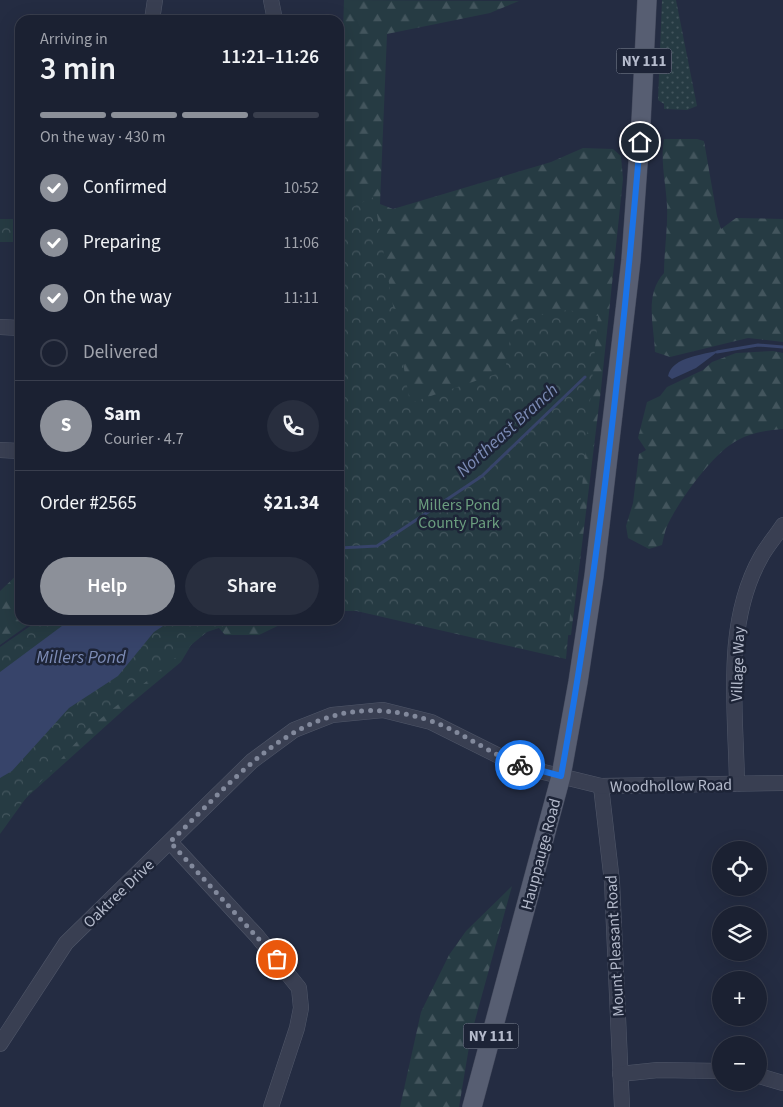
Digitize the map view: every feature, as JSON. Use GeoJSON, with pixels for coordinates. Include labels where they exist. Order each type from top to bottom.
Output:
{"type":"FeatureCollection","features":[{"type":"Feature","properties":{"kind":"main road","name":"Hauppauge Road"},"geometry":{"type":"LineString","coordinates":[[472,1107],[561,776],[594,576],[631,260],[641,122],[647,0]]}},
{"type":"Feature","properties":{"kind":"street"},"geometry":{"type":"LineString","coordinates":[[153,15],[155,0]]}},
{"type":"Feature","properties":{"kind":"street"},"geometry":{"type":"LineString","coordinates":[[272,0],[274,15]]}},
{"type":"Feature","properties":{"kind":"street"},"geometry":{"type":"LineString","coordinates":[[0,327],[15,328]]}},
{"type":"Feature","properties":{"kind":"street"},"geometry":{"type":"LineString","coordinates":[[0,450],[15,451]]}},
{"type":"Feature","properties":{"kind":"street","name":"Village Way"},"geometry":{"type":"LineString","coordinates":[[737,784],[734,657],[739,619],[747,590],[760,557],[783,526]]}},
{"type":"Feature","properties":{"kind":"street","name":"Oaktree Drive"},"geometry":{"type":"LineString","coordinates":[[0,1044],[66,943],[252,762],[294,730],[332,715],[383,710],[431,722],[502,757],[531,769],[561,776]]}},
{"type":"Feature","properties":{"kind":"street","name":"Woodhollow Road"},"geometry":{"type":"LineString","coordinates":[[561,776],[601,786],[783,783]]}},
{"type":"Feature","properties":{"kind":"street","name":"Mount Pleasant Road"},"geometry":{"type":"LineString","coordinates":[[601,786],[612,882],[622,1107]]}},
{"type":"Feature","properties":{"kind":"street"},"geometry":{"type":"LineString","coordinates":[[170,842],[257,936],[299,988],[301,1008],[297,1028],[271,1107]]}},
{"type":"Feature","properties":{"kind":"street"},"geometry":{"type":"LineString","coordinates":[[620,1074],[658,1070],[712,1071]]}},
{"type":"Feature","properties":{"kind":"street"},"geometry":{"type":"LineString","coordinates":[[767,1078],[783,1083]]}},
{"type":"Feature","properties":{"kind":"green space"},"geometry":{"type":"Polygon","coordinates":[[[344,0],[519,1],[490,13],[387,34],[380,204],[393,209],[551,162],[583,148],[613,149],[621,156],[623,179],[601,389],[571,635],[537,636],[362,611],[344,611],[344,0]]]}},
{"type":"Feature","properties":{"kind":"green space"},"geometry":{"type":"Polygon","coordinates":[[[662,0],[676,0],[697,106],[687,110],[664,109],[664,104],[658,100],[662,0]]]}},
{"type":"Feature","properties":{"kind":"green space"},"geometry":{"type":"Polygon","coordinates":[[[664,139],[697,139],[704,141],[721,229],[736,218],[783,219],[783,342],[748,338],[670,357],[655,352],[652,301],[654,291],[664,273],[667,223],[663,164],[664,139]]]}},
{"type":"Feature","properties":{"kind":"green space","name":"Millers Pond County Park"},"geometry":{"type":"Polygon","coordinates":[[[374,197],[410,403],[505,371],[513,320],[568,310],[598,316],[566,659],[344,608],[344,211],[374,197]]]}},
{"type":"Feature","properties":{"kind":"green space"},"geometry":{"type":"Polygon","coordinates":[[[0,219],[13,219],[13,242],[0,242],[0,219]]]}},
{"type":"Feature","properties":{"kind":"green space"},"geometry":{"type":"Polygon","coordinates":[[[773,351],[783,353],[783,429],[760,432],[743,438],[719,454],[699,476],[674,512],[662,545],[649,549],[628,538],[626,526],[633,503],[639,454],[646,450],[638,438],[647,402],[660,396],[667,387],[703,370],[712,362],[736,353],[773,351]]]}},
{"type":"Feature","properties":{"kind":"green space"},"geometry":{"type":"Polygon","coordinates":[[[15,577],[15,625],[28,625],[0,645],[0,591],[15,577]]]}},
{"type":"Feature","properties":{"kind":"green space"},"geometry":{"type":"Polygon","coordinates":[[[32,625],[228,625],[207,632],[88,729],[0,827],[0,647],[32,625]]]}},
{"type":"Feature","properties":{"kind":"green space"},"geometry":{"type":"Polygon","coordinates":[[[216,625],[280,625],[259,635],[225,635],[216,625]]]}},
{"type":"Feature","properties":{"kind":"green space"},"geometry":{"type":"Polygon","coordinates":[[[193,642],[181,662],[128,706],[26,798],[0,834],[0,783],[193,642]]]}},
{"type":"Feature","properties":{"kind":"green space"},"geometry":{"type":"Polygon","coordinates":[[[512,886],[471,1035],[459,1107],[400,1107],[421,1012],[449,955],[466,931],[512,886]]]}},
{"type":"Feature","properties":{"kind":"water"},"geometry":{"type":"Polygon","coordinates":[[[720,350],[696,368],[672,379],[668,376],[671,369],[682,360],[720,350]]]}},
{"type":"Feature","properties":{"kind":"water","name":"Millers Pond"},"geometry":{"type":"Polygon","coordinates":[[[63,625],[164,625],[154,632],[118,676],[69,708],[12,771],[0,778],[0,672],[63,625]]]}},
{"type":"Feature","properties":{"kind":"waterway"},"geometry":{"type":"LineString","coordinates":[[717,352],[758,345],[783,347]]}},
{"type":"Feature","properties":{"kind":"waterway","name":"Northeast Branch"},"geometry":{"type":"LineString","coordinates":[[344,548],[377,546],[482,476],[585,377]]}},
{"type":"Feature","properties":{"kind":"way so far"},"geometry":{"type":"LineString","coordinates":[[277,959],[170,842],[252,762],[294,730],[332,715],[383,710],[431,722],[520,765]]}},
{"type":"Feature","properties":{"kind":"route"},"geometry":{"type":"LineString","coordinates":[[520,765],[561,776],[594,576],[631,260],[640,142]]}}]}
